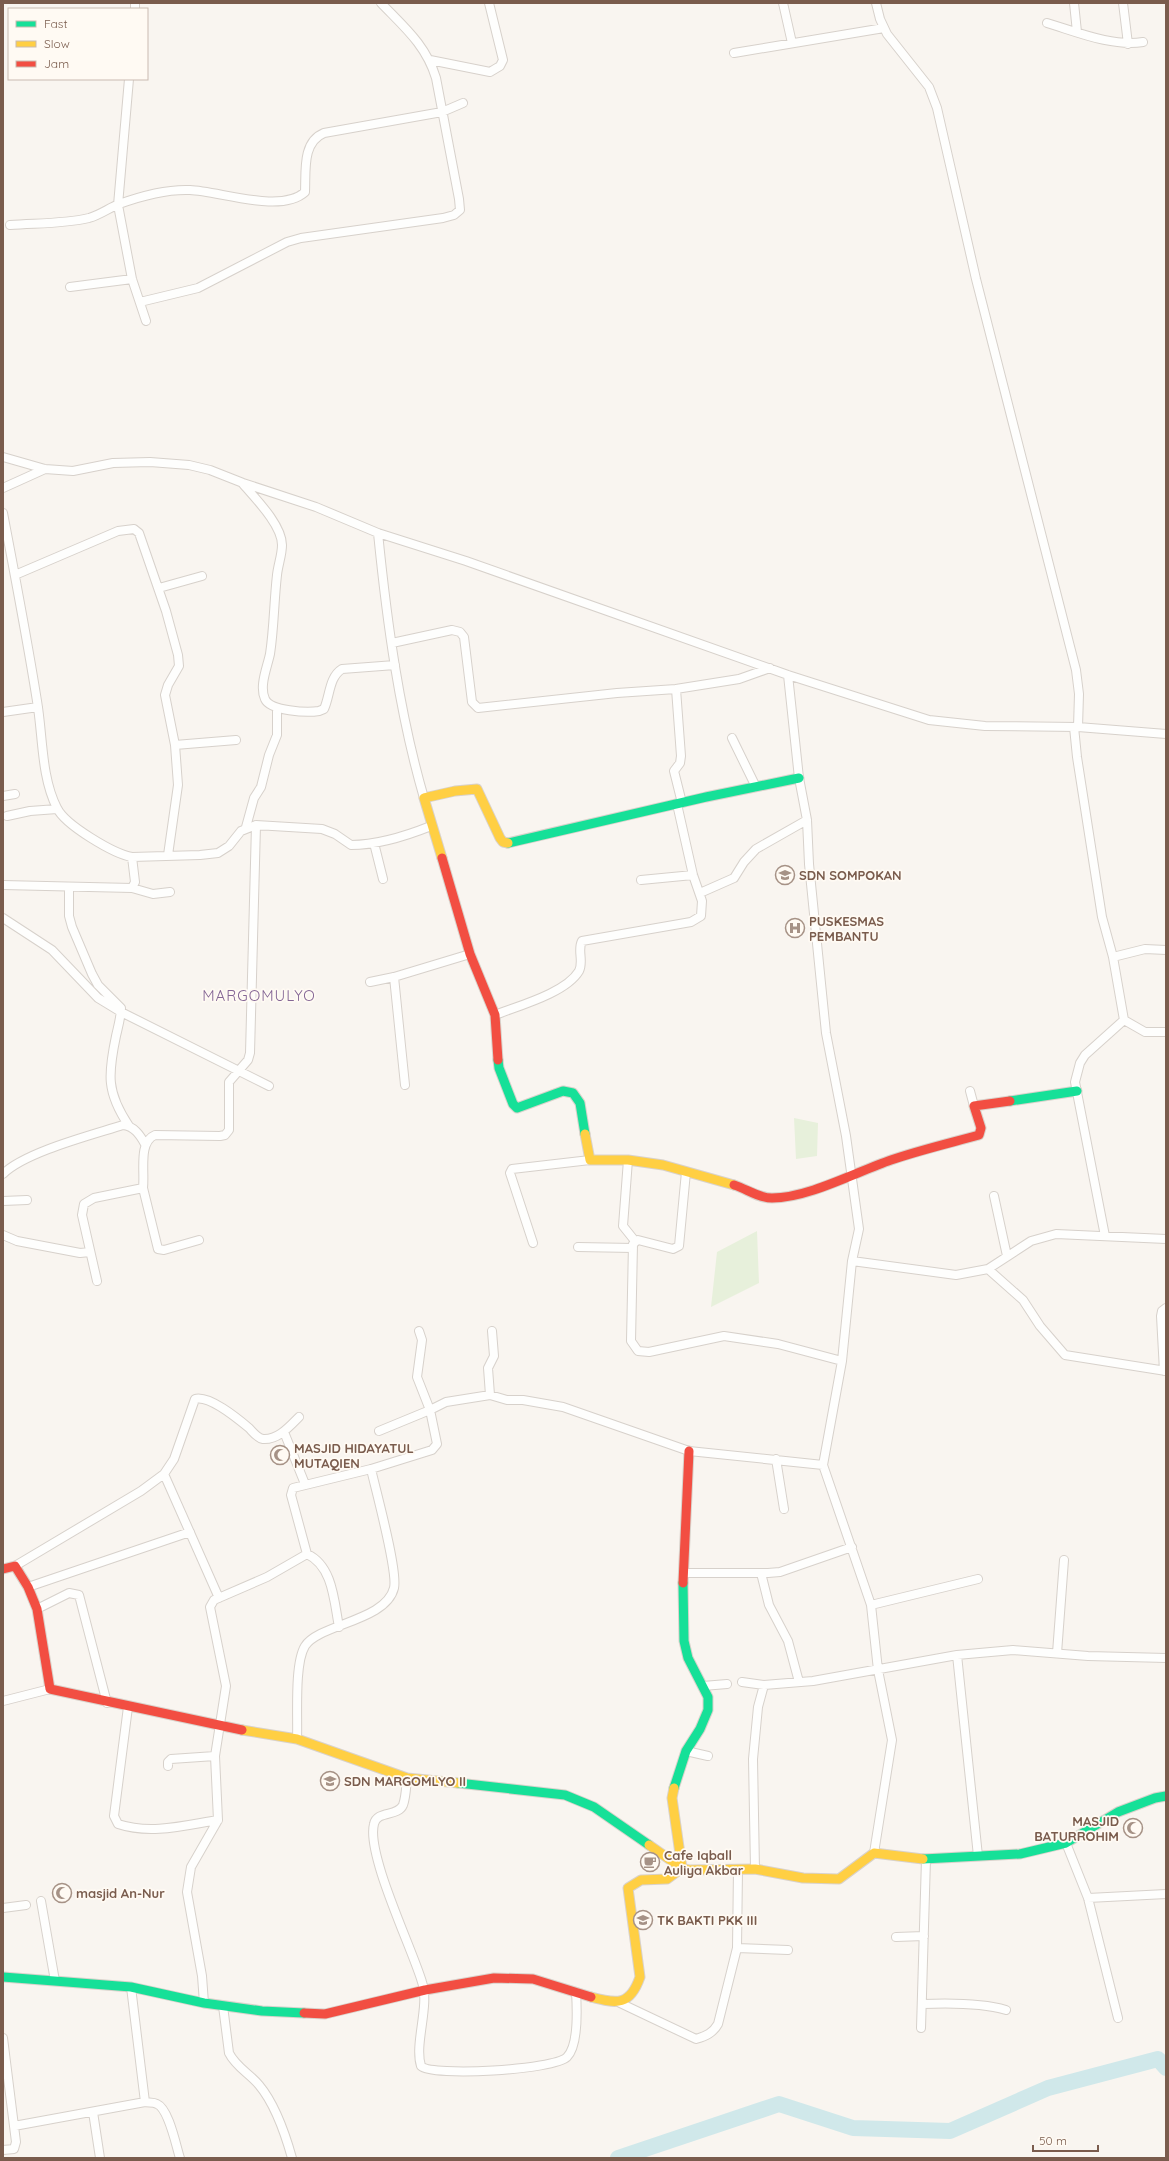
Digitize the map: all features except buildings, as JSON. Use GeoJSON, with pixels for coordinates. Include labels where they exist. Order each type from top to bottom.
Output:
{"type":"FeatureCollection","features":[{"type":"Feature","properties":{"kind":"street"},"geometry":{"type":"LineString","coordinates":[[140,302],[198,288],[287,242],[301,238],[454,215],[460,210],[442,112],[430,60],[415,39],[381,3]]}},
{"type":"Feature","properties":{"kind":"street"},"geometry":{"type":"LineString","coordinates":[[430,60],[490,72],[500,66],[503,60],[489,3]]}},
{"type":"Feature","properties":{"kind":"street"},"geometry":{"type":"LineString","coordinates":[[783,3],[792,43]]}},
{"type":"Feature","properties":{"kind":"street"},"geometry":{"type":"LineString","coordinates":[[876,3],[884,28],[929,86],[937,108],[976,279],[1076,670],[1079,694],[1076,727],[1077,757],[1102,917],[1113,957],[1124,1020]]}},
{"type":"Feature","properties":{"kind":"street"},"geometry":{"type":"LineString","coordinates":[[1074,3],[1077,32]]}},
{"type":"Feature","properties":{"kind":"street"},"geometry":{"type":"LineString","coordinates":[[1123,3],[1128,44]]}},
{"type":"Feature","properties":{"kind":"street"},"geometry":{"type":"LineString","coordinates":[[1047,23],[1128,44],[1143,42]]}},
{"type":"Feature","properties":{"kind":"street"},"geometry":{"type":"LineString","coordinates":[[734,53],[884,28]]}},
{"type":"Feature","properties":{"kind":"street"},"geometry":{"type":"LineString","coordinates":[[129,80],[118,204],[132,279],[146,321]]}},
{"type":"Feature","properties":{"kind":"street"},"geometry":{"type":"LineString","coordinates":[[10,226],[88,218],[104,213],[118,204],[163,191],[191,190],[260,201],[293,199],[305,192],[307,154],[311,143],[316,136],[324,133],[442,112],[463,103]]}},
{"type":"Feature","properties":{"kind":"street"},"geometry":{"type":"LineString","coordinates":[[70,286],[132,279]]}},
{"type":"Feature","properties":{"kind":"street"},"geometry":{"type":"LineString","coordinates":[[3,457],[44,469],[73,471],[113,462],[165,464],[210,470],[243,483],[316,507],[378,533],[466,561],[788,675],[929,720],[985,726],[1076,727],[1166,734]]}},
{"type":"Feature","properties":{"kind":"street"},"geometry":{"type":"LineString","coordinates":[[3,488],[44,469]]}},
{"type":"Feature","properties":{"kind":"street"},"geometry":{"type":"LineString","coordinates":[[243,483],[264,508],[275,525],[282,544],[277,574],[270,654],[263,691],[268,705],[277,708],[318,711],[324,709],[332,682],[337,673],[342,669],[395,665]]}},
{"type":"Feature","properties":{"kind":"street"},"geometry":{"type":"LineString","coordinates":[[3,513],[38,707],[47,774],[57,809],[88,834],[122,855],[132,856],[200,855],[218,853],[229,846],[246,827],[254,798],[260,787],[269,755],[277,735],[277,708]]}},
{"type":"Feature","properties":{"kind":"street"},"geometry":{"type":"LineString","coordinates":[[15,575],[118,531],[134,529],[139,534],[159,588],[178,655],[178,666],[165,695],[175,745],[178,785],[168,855]]}},
{"type":"Feature","properties":{"kind":"street"},"geometry":{"type":"LineString","coordinates":[[378,533],[395,665],[409,748],[470,954],[495,1015],[499,1068],[513,1104],[517,1108],[563,1091],[573,1093],[580,1103],[590,1160]]}},
{"type":"Feature","properties":{"kind":"street"},"geometry":{"type":"LineString","coordinates":[[159,588],[202,576]]}},
{"type":"Feature","properties":{"kind":"street"},"geometry":{"type":"LineString","coordinates":[[392,643],[452,630],[460,632],[464,638],[472,702],[478,708],[617,693],[676,690],[739,679],[770,668]]}},
{"type":"Feature","properties":{"kind":"street"},"geometry":{"type":"LineString","coordinates":[[788,675],[799,778],[807,820],[809,864],[826,1033],[846,1136],[859,1229],[852,1261],[842,1361],[823,1465],[871,1605],[878,1670],[892,1740],[874,1853]]}},
{"type":"Feature","properties":{"kind":"street"},"geometry":{"type":"LineString","coordinates":[[495,1015],[562,987],[578,972],[582,962],[580,944],[582,941],[696,920],[702,912],[700,893],[693,875],[674,771],[681,761],[676,690]]}},
{"type":"Feature","properties":{"kind":"street"},"geometry":{"type":"LineString","coordinates":[[3,712],[38,707]]}},
{"type":"Feature","properties":{"kind":"street"},"geometry":{"type":"LineString","coordinates":[[732,738],[756,787]]}},
{"type":"Feature","properties":{"kind":"street"},"geometry":{"type":"LineString","coordinates":[[175,745],[236,740]]}},
{"type":"Feature","properties":{"kind":"street"},"geometry":{"type":"LineString","coordinates":[[424,798],[454,791],[477,789],[500,838],[503,842],[508,843],[679,803],[799,778]]}},
{"type":"Feature","properties":{"kind":"street"},"geometry":{"type":"LineString","coordinates":[[3,796],[15,794]]}},
{"type":"Feature","properties":{"kind":"street"},"geometry":{"type":"LineString","coordinates":[[7,816],[30,811],[57,809]]}},
{"type":"Feature","properties":{"kind":"street"},"geometry":{"type":"LineString","coordinates":[[700,893],[734,878],[744,862],[756,849],[807,820]]}},
{"type":"Feature","properties":{"kind":"street"},"geometry":{"type":"LineString","coordinates":[[246,827],[256,825],[322,829],[335,834],[350,845],[374,843],[406,836],[431,826]]}},
{"type":"Feature","properties":{"kind":"street"},"geometry":{"type":"LineString","coordinates":[[199,1240],[164,1250],[158,1249],[143,1188],[145,1144],[155,1135],[225,1135],[229,1130],[230,1082],[248,1060],[250,1053],[256,825]]}},
{"type":"Feature","properties":{"kind":"street"},"geometry":{"type":"LineString","coordinates":[[374,843],[383,879]]}},
{"type":"Feature","properties":{"kind":"street"},"geometry":{"type":"LineString","coordinates":[[132,856],[135,882],[132,888]]}},
{"type":"Feature","properties":{"kind":"street"},"geometry":{"type":"LineString","coordinates":[[641,880],[693,875]]}},
{"type":"Feature","properties":{"kind":"street"},"geometry":{"type":"LineString","coordinates":[[3,885],[132,888],[153,894],[170,892]]}},
{"type":"Feature","properties":{"kind":"street"},"geometry":{"type":"LineString","coordinates":[[69,887],[69,916],[72,927],[92,974],[98,985],[120,1006],[121,1012],[111,1062],[110,1083],[118,1110],[129,1126],[145,1144]]}},
{"type":"Feature","properties":{"kind":"street"},"geometry":{"type":"LineString","coordinates":[[3,918],[52,950],[98,998],[121,1012],[269,1086]]}},
{"type":"Feature","properties":{"kind":"street"},"geometry":{"type":"LineString","coordinates":[[1113,957],[1145,949],[1166,950]]}},
{"type":"Feature","properties":{"kind":"street"},"geometry":{"type":"LineString","coordinates":[[370,982],[394,977],[470,954]]}},
{"type":"Feature","properties":{"kind":"street"},"geometry":{"type":"LineString","coordinates":[[394,977],[405,1085]]}},
{"type":"Feature","properties":{"kind":"street"},"geometry":{"type":"LineString","coordinates":[[1124,1020],[1145,1032],[1166,1032]]}},
{"type":"Feature","properties":{"kind":"street"},"geometry":{"type":"LineString","coordinates":[[1105,1236],[1075,1082],[1080,1063],[1090,1050],[1124,1020]]}},
{"type":"Feature","properties":{"kind":"street"},"geometry":{"type":"LineString","coordinates":[[533,1243],[510,1173],[512,1170],[590,1160],[628,1160],[663,1165],[736,1185],[763,1196],[772,1198],[788,1196],[851,1177],[891,1160],[979,1135],[981,1128],[970,1091]]}},
{"type":"Feature","properties":{"kind":"street"},"geometry":{"type":"LineString","coordinates":[[974,1106],[1077,1091]]}},
{"type":"Feature","properties":{"kind":"street"},"geometry":{"type":"LineString","coordinates":[[3,1174],[16,1163],[79,1139],[123,1125],[129,1126]]}},
{"type":"Feature","properties":{"kind":"street"},"geometry":{"type":"LineString","coordinates":[[628,1160],[623,1226],[634,1244],[631,1340],[633,1347],[638,1351],[649,1352],[724,1336],[778,1344],[842,1361]]}},
{"type":"Feature","properties":{"kind":"street"},"geometry":{"type":"LineString","coordinates":[[578,1247],[634,1244],[638,1240],[673,1249],[678,1246],[686,1172]]}},
{"type":"Feature","properties":{"kind":"street"},"geometry":{"type":"LineString","coordinates":[[97,1281],[82,1215],[84,1204],[94,1198],[143,1188]]}},
{"type":"Feature","properties":{"kind":"street"},"geometry":{"type":"LineString","coordinates":[[994,1196],[1008,1256]]}},
{"type":"Feature","properties":{"kind":"street"},"geometry":{"type":"LineString","coordinates":[[3,1201],[26,1200]]}},
{"type":"Feature","properties":{"kind":"street"},"geometry":{"type":"LineString","coordinates":[[852,1261],[956,1275],[988,1269],[1031,1241],[1056,1234],[1166,1239]]}},
{"type":"Feature","properties":{"kind":"street"},"geometry":{"type":"LineString","coordinates":[[3,1235],[24,1242],[80,1253],[90,1252]]}},
{"type":"Feature","properties":{"kind":"street"},"geometry":{"type":"LineString","coordinates":[[988,1269],[1023,1300],[1040,1326],[1065,1354],[1080,1358],[1165,1371],[1161,1316],[1162,1311],[1166,1308]]}},
{"type":"Feature","properties":{"kind":"street"},"geometry":{"type":"LineString","coordinates":[[307,1554],[291,1495],[293,1488],[372,1469],[432,1450],[436,1447],[437,1444],[430,1410],[417,1377],[421,1344],[419,1331]]}},
{"type":"Feature","properties":{"kind":"street"},"geometry":{"type":"LineString","coordinates":[[490,1395],[488,1368],[494,1356],[492,1332]]}},
{"type":"Feature","properties":{"kind":"street"},"geometry":{"type":"LineString","coordinates":[[379,1431],[446,1402],[490,1395],[508,1400],[523,1400],[563,1407],[689,1451],[823,1465]]}},
{"type":"Feature","properties":{"kind":"street"},"geometry":{"type":"LineString","coordinates":[[3,1569],[15,1566],[141,1491],[164,1474],[174,1459],[195,1398],[202,1397],[209,1400],[234,1416],[260,1438],[269,1439],[284,1432],[299,1417]]}},
{"type":"Feature","properties":{"kind":"street"},"geometry":{"type":"LineString","coordinates":[[284,1432],[305,1484]]}},
{"type":"Feature","properties":{"kind":"street"},"geometry":{"type":"LineString","coordinates":[[682,1868],[672,1798],[677,1774],[686,1751],[707,1715],[708,1697],[688,1658],[684,1641],[683,1573],[689,1451]]}},
{"type":"Feature","properties":{"kind":"street"},"geometry":{"type":"LineString","coordinates":[[776,1459],[784,1509]]}},
{"type":"Feature","properties":{"kind":"street"},"geometry":{"type":"LineString","coordinates":[[297,1739],[299,1663],[302,1653],[310,1641],[378,1608],[391,1595],[395,1583],[372,1469]]}},
{"type":"Feature","properties":{"kind":"street"},"geometry":{"type":"LineString","coordinates":[[164,1474],[219,1598]]}},
{"type":"Feature","properties":{"kind":"street"},"geometry":{"type":"LineString","coordinates":[[28,1587],[190,1532]]}},
{"type":"Feature","properties":{"kind":"street"},"geometry":{"type":"LineString","coordinates":[[683,1573],[761,1573],[792,1568],[852,1547]]}},
{"type":"Feature","properties":{"kind":"street"},"geometry":{"type":"LineString","coordinates":[[307,1554],[316,1558],[327,1573],[339,1627]]}},
{"type":"Feature","properties":{"kind":"street"},"geometry":{"type":"LineString","coordinates":[[204,2003],[202,1976],[187,1892],[191,1867],[218,1820],[215,1756],[226,1686],[210,1606],[214,1600],[267,1577],[307,1554]]}},
{"type":"Feature","properties":{"kind":"street"},"geometry":{"type":"LineString","coordinates":[[1057,1653],[1064,1560]]}},
{"type":"Feature","properties":{"kind":"street"},"geometry":{"type":"LineString","coordinates":[[15,1566],[28,1587],[37,1609],[50,1688]]}},
{"type":"Feature","properties":{"kind":"street"},"geometry":{"type":"LineString","coordinates":[[761,1573],[769,1605],[788,1641],[799,1682]]}},
{"type":"Feature","properties":{"kind":"street"},"geometry":{"type":"LineString","coordinates":[[871,1605],[978,1579]]}},
{"type":"Feature","properties":{"kind":"street"},"geometry":{"type":"LineString","coordinates":[[37,1609],[70,1593],[79,1595],[107,1703]]}},
{"type":"Feature","properties":{"kind":"street"},"geometry":{"type":"LineString","coordinates":[[742,1682],[764,1685],[799,1682],[878,1670],[957,1655],[1013,1650],[1088,1656],[1166,1658]]}},
{"type":"Feature","properties":{"kind":"street"},"geometry":{"type":"LineString","coordinates":[[957,1655],[978,1856]]}},
{"type":"Feature","properties":{"kind":"street"},"geometry":{"type":"LineString","coordinates":[[703,1686],[727,1684]]}},
{"type":"Feature","properties":{"kind":"street"},"geometry":{"type":"LineString","coordinates":[[755,1869],[753,1760],[758,1707],[764,1685]]}},
{"type":"Feature","properties":{"kind":"street"},"geometry":{"type":"LineString","coordinates":[[3,1701],[50,1688],[107,1703],[219,1726],[297,1739],[407,1778],[565,1795],[578,1799],[594,1807],[682,1868],[689,1870],[755,1869],[804,1878],[839,1879],[874,1853],[926,1859],[1020,1854],[1066,1843],[1118,1812],[1155,1798],[1166,1796]]}},
{"type":"Feature","properties":{"kind":"street"},"geometry":{"type":"LineString","coordinates":[[128,1707],[114,1816],[118,1824],[137,1828],[164,1829],[218,1820]]}},
{"type":"Feature","properties":{"kind":"street"},"geometry":{"type":"LineString","coordinates":[[686,1751],[708,1756]]}},
{"type":"Feature","properties":{"kind":"street"},"geometry":{"type":"LineString","coordinates":[[168,1766],[168,1762],[171,1759],[215,1756]]}},
{"type":"Feature","properties":{"kind":"street"},"geometry":{"type":"LineString","coordinates":[[407,1778],[402,1806],[398,1811],[380,1816],[376,1820],[374,1824],[373,1840],[382,1873],[403,1933],[415,1959],[425,1990],[420,2062],[424,2069],[447,2072],[516,2069],[548,2065],[566,2058],[572,2050],[574,2041],[578,2009],[576,1992]]}},
{"type":"Feature","properties":{"kind":"street"},"geometry":{"type":"LineString","coordinates":[[1066,1843],[1088,1898],[1118,2018]]}},
{"type":"Feature","properties":{"kind":"street"},"geometry":{"type":"LineString","coordinates":[[921,2028],[923,2004],[926,1859]]}},
{"type":"Feature","properties":{"kind":"street"},"geometry":{"type":"LineString","coordinates":[[3,1977],[131,1987],[224,2006],[262,2011],[326,2014],[425,1990],[494,1978],[533,1979],[612,2003],[620,2002],[637,1988],[640,1977],[628,1888],[632,1883],[640,1880],[666,1879],[674,1875],[682,1868]]}},
{"type":"Feature","properties":{"kind":"street"},"geometry":{"type":"LineString","coordinates":[[620,2002],[696,2038],[705,2036],[714,2030],[718,2024],[737,1948],[738,1870]]}},
{"type":"Feature","properties":{"kind":"street"},"geometry":{"type":"LineString","coordinates":[[1088,1898],[1166,1894]]}},
{"type":"Feature","properties":{"kind":"street"},"geometry":{"type":"LineString","coordinates":[[41,1900],[55,1981]]}},
{"type":"Feature","properties":{"kind":"street"},"geometry":{"type":"LineString","coordinates":[[3,1908],[26,1905]]}},
{"type":"Feature","properties":{"kind":"street"},"geometry":{"type":"LineString","coordinates":[[896,1937],[924,1936]]}},
{"type":"Feature","properties":{"kind":"street"},"geometry":{"type":"LineString","coordinates":[[737,1948],[788,1950]]}},
{"type":"Feature","properties":{"kind":"street"},"geometry":{"type":"LineString","coordinates":[[131,1987],[144,2102]]}},
{"type":"Feature","properties":{"kind":"street"},"geometry":{"type":"LineString","coordinates":[[923,2004],[949,2003],[1006,2010]]}},
{"type":"Feature","properties":{"kind":"street"},"geometry":{"type":"LineString","coordinates":[[224,2006],[232,2059],[259,2085],[271,2104],[292,2158]]}},
{"type":"Feature","properties":{"kind":"street"},"geometry":{"type":"LineString","coordinates":[[3,2038],[16,2142],[14,2149],[3,2150]]}},
{"type":"Feature","properties":{"kind":"street"},"geometry":{"type":"LineString","coordinates":[[14,2126],[144,2102],[156,2103],[162,2107],[169,2122],[180,2158]]}},
{"type":"Feature","properties":{"kind":"street"},"geometry":{"type":"LineString","coordinates":[[93,2112],[100,2158]]}},
{"type":"Feature","properties":{"kind":"green space"},"geometry":{"type":"Polygon","coordinates":[[[794,1118],[818,1123],[817,1156],[796,1159],[794,1118]]]}},
{"type":"Feature","properties":{"kind":"green space"},"geometry":{"type":"Polygon","coordinates":[[[757,1231],[759,1283],[711,1307],[717,1252],[757,1231]]]}},
{"type":"Feature","properties":{"kind":"waterway"},"geometry":{"type":"LineString","coordinates":[[618,2158],[779,2104],[853,2128],[950,2131],[1048,2088],[1158,2059],[1166,2068]]}},
{"type":"Feature","properties":{"kind":"traffic: fast"},"geometry":{"type":"LineString","coordinates":[[508,843],[706,797],[799,778]]}},
{"type":"Feature","properties":{"kind":"traffic: fast"},"geometry":{"type":"LineString","coordinates":[[498,1060],[499,1068],[513,1104],[517,1108],[563,1091],[573,1093],[580,1103],[585,1134]]}},
{"type":"Feature","properties":{"kind":"traffic: fast"},"geometry":{"type":"LineString","coordinates":[[1010,1101],[1077,1091]]}},
{"type":"Feature","properties":{"kind":"traffic: fast"},"geometry":{"type":"LineString","coordinates":[[674,1788],[686,1751],[700,1729],[708,1710],[708,1697],[688,1658],[684,1641],[683,1583]]}},
{"type":"Feature","properties":{"kind":"traffic: fast"},"geometry":{"type":"LineString","coordinates":[[458,1783],[565,1795],[594,1807],[649,1845]]}},
{"type":"Feature","properties":{"kind":"traffic: fast"},"geometry":{"type":"LineString","coordinates":[[923,1859],[1020,1854],[1066,1843],[1118,1812],[1155,1798],[1166,1796]]}},
{"type":"Feature","properties":{"kind":"traffic: fast"},"geometry":{"type":"LineString","coordinates":[[3,1977],[131,1987],[204,2003],[262,2011],[304,2013]]}},
{"type":"Feature","properties":{"kind":"traffic: slow"},"geometry":{"type":"LineString","coordinates":[[442,858],[424,798],[455,791],[477,789],[500,838],[503,842],[508,843]]}},
{"type":"Feature","properties":{"kind":"traffic: slow"},"geometry":{"type":"LineString","coordinates":[[585,1134],[590,1160],[628,1160],[663,1165],[734,1185]]}},
{"type":"Feature","properties":{"kind":"traffic: slow"},"geometry":{"type":"LineString","coordinates":[[242,1730],[297,1739],[407,1778],[458,1783]]}},
{"type":"Feature","properties":{"kind":"traffic: slow"},"geometry":{"type":"LineString","coordinates":[[591,1997],[608,2001],[627,1998],[632,1993],[640,1977],[628,1888],[641,1880],[667,1879],[682,1868],[672,1798],[674,1788]]}},
{"type":"Feature","properties":{"kind":"traffic: slow"},"geometry":{"type":"LineString","coordinates":[[649,1845],[682,1868],[689,1870],[755,1869],[803,1878],[839,1879],[874,1853],[923,1859]]}},
{"type":"Feature","properties":{"kind":"traffic: jam"},"geometry":{"type":"LineString","coordinates":[[442,858],[470,954],[495,1015],[498,1060]]}},
{"type":"Feature","properties":{"kind":"traffic: jam"},"geometry":{"type":"LineString","coordinates":[[734,1185],[767,1198],[786,1197],[801,1194],[832,1184],[891,1160],[979,1135],[981,1128],[974,1106],[1010,1101]]}},
{"type":"Feature","properties":{"kind":"traffic: jam"},"geometry":{"type":"LineString","coordinates":[[683,1583],[689,1451]]}},
{"type":"Feature","properties":{"kind":"traffic: jam"},"geometry":{"type":"LineString","coordinates":[[3,1569],[15,1566],[28,1587],[37,1609],[50,1689],[242,1730]]}},
{"type":"Feature","properties":{"kind":"traffic: jam"},"geometry":{"type":"LineString","coordinates":[[304,2013],[325,2014],[425,1990],[494,1978],[533,1979],[591,1997]]}},
{"type":"Feature","properties":{"kind":"place","name":"SDN SOMPOKAN"},"geometry":{"type":"Point","coordinates":[785,875]}},
{"type":"Feature","properties":{"kind":"place","name":"PUSKESMAS PEMBANTU"},"geometry":{"type":"Point","coordinates":[795,928]}},
{"type":"Feature","properties":{"kind":"place","name":"MASJID HIDAYATUL MUTAQIEN"},"geometry":{"type":"Point","coordinates":[280,1455]}},
{"type":"Feature","properties":{"kind":"place","name":"SDN MARGOMLYO II"},"geometry":{"type":"Point","coordinates":[330,1781]}},
{"type":"Feature","properties":{"kind":"place","name":"MASJID BATURROHIM"},"geometry":{"type":"Point","coordinates":[1133,1828]}},
{"type":"Feature","properties":{"kind":"place","name":"Cafe Iqball Auliya Akbar"},"geometry":{"type":"Point","coordinates":[650,1862]}},
{"type":"Feature","properties":{"kind":"place","name":"masjid An-Nur"},"geometry":{"type":"Point","coordinates":[62,1893]}},
{"type":"Feature","properties":{"kind":"place","name":"TK BAKTI PKK III"},"geometry":{"type":"Point","coordinates":[643,1920]}},
{"type":"Feature","properties":{"kind":"district","name":"MARGOMULYO"},"geometry":{"type":"Point","coordinates":[259,995]}}]}
